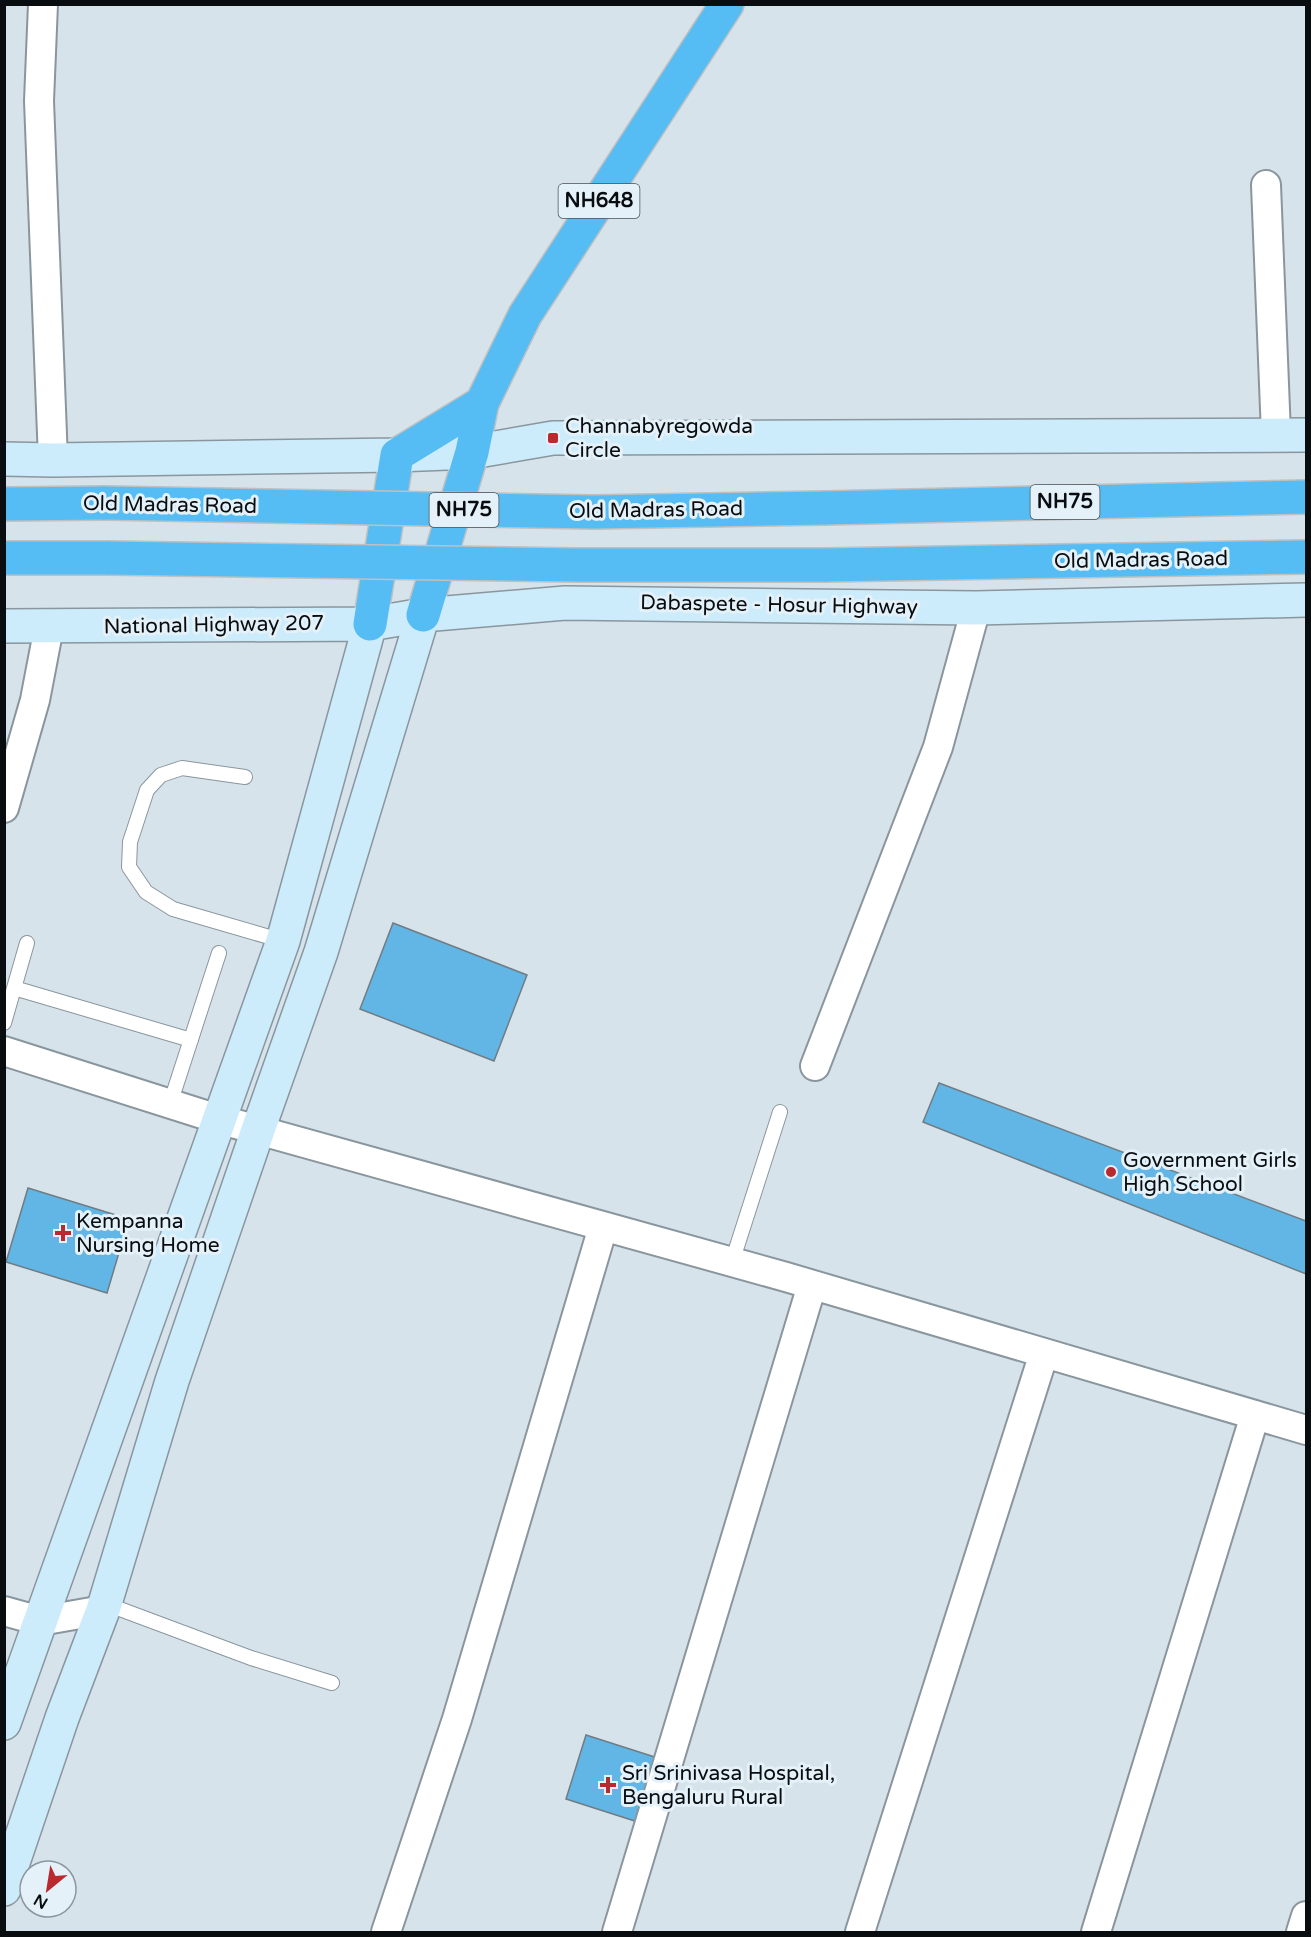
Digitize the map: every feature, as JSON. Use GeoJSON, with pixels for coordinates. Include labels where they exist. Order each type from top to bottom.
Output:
{"type":"FeatureCollection","features":[{"type":"Feature","properties":{"kind":"highway","name":"NH648"},"geometry":{"type":"LineString","coordinates":[[423,615],[472,452],[482,403],[525,315],[727,4]]}},
{"type":"Feature","properties":{"kind":"highway"},"geometry":{"type":"LineString","coordinates":[[370,624],[397,455],[482,403]]}},
{"type":"Feature","properties":{"kind":"highway","name":"Old Madras Road"},"geometry":{"type":"LineString","coordinates":[[4,504],[105,503],[594,512],[1306,497]]}},
{"type":"Feature","properties":{"kind":"highway","name":"Old Madras Road"},"geometry":{"type":"LineString","coordinates":[[4,558],[576,565],[825,565],[1306,557]]}},
{"type":"Feature","properties":{"kind":"street"},"geometry":{"type":"LineString","coordinates":[[43,4],[39,101],[53,460]]}},
{"type":"Feature","properties":{"kind":"street"},"geometry":{"type":"LineString","coordinates":[[4,459],[397,455],[472,452],[553,438],[1291,435],[1266,185]]}},
{"type":"Feature","properties":{"kind":"street","name":"Dabaspete - Hosur Highway"},"geometry":{"type":"LineString","coordinates":[[423,615],[565,603],[976,608],[1306,600]]}},
{"type":"Feature","properties":{"kind":"street"},"geometry":{"type":"LineString","coordinates":[[816,1065],[938,747],[976,608]]}},
{"type":"Feature","properties":{"kind":"street"},"geometry":{"type":"LineString","coordinates":[[4,1889],[62,1718],[103,1610],[172,1381],[321,952],[423,615]]}},
{"type":"Feature","properties":{"kind":"street","name":"National Highway 207"},"geometry":{"type":"LineString","coordinates":[[4,626],[370,624],[423,615]]}},
{"type":"Feature","properties":{"kind":"street"},"geometry":{"type":"LineString","coordinates":[[4,1723],[283,940],[370,624]]}},
{"type":"Feature","properties":{"kind":"street"},"geometry":{"type":"LineString","coordinates":[[4,808],[35,700],[49,627]]}},
{"type":"Feature","properties":{"kind":"street"},"geometry":{"type":"LineString","coordinates":[[4,1052],[219,1119],[732,1262],[1306,1430]]}},
{"type":"Feature","properties":{"kind":"street"},"geometry":{"type":"LineString","coordinates":[[386,1932],[457,1719],[603,1227]]}},
{"type":"Feature","properties":{"kind":"street"},"geometry":{"type":"LineString","coordinates":[[617,1932],[812,1285]]}},
{"type":"Feature","properties":{"kind":"street"},"geometry":{"type":"LineString","coordinates":[[860,1932],[1044,1353]]}},
{"type":"Feature","properties":{"kind":"street"},"geometry":{"type":"LineString","coordinates":[[1096,1932],[1255,1415]]}},
{"type":"Feature","properties":{"kind":"street"},"geometry":{"type":"LineString","coordinates":[[4,1611],[40,1621],[103,1610]]}},
{"type":"Feature","properties":{"kind":"street"},"geometry":{"type":"LineString","coordinates":[[1301,1932],[1306,1916]]}},
{"type":"Feature","properties":{"kind":"lane"},"geometry":{"type":"LineString","coordinates":[[245,777],[182,768],[161,775],[147,790],[130,842],[129,867],[146,892],[173,909],[283,940]]}},
{"type":"Feature","properties":{"kind":"lane"},"geometry":{"type":"LineString","coordinates":[[4,1023],[27,943]]}},
{"type":"Feature","properties":{"kind":"lane"},"geometry":{"type":"LineString","coordinates":[[170,1104],[219,953]]}},
{"type":"Feature","properties":{"kind":"lane"},"geometry":{"type":"LineString","coordinates":[[14,988],[191,1040]]}},
{"type":"Feature","properties":{"kind":"lane"},"geometry":{"type":"LineString","coordinates":[[732,1262],[780,1112]]}},
{"type":"Feature","properties":{"kind":"lane"},"geometry":{"type":"LineString","coordinates":[[103,1610],[117,1608],[251,1658],[332,1683]]}},
{"type":"Feature","properties":{"kind":"building"},"geometry":{"type":"Polygon","coordinates":[[[393,923],[527,975],[494,1061],[360,1009],[393,923]]]}},
{"type":"Feature","properties":{"kind":"building","name":"Government Girls High School"},"geometry":{"type":"Polygon","coordinates":[[[939,1083],[1306,1221],[1306,1274],[923,1122],[939,1083]]]}},
{"type":"Feature","properties":{"kind":"building"},"geometry":{"type":"Polygon","coordinates":[[[28,1188],[129,1219],[107,1293],[6,1262],[28,1188]]]}},
{"type":"Feature","properties":{"kind":"building"},"geometry":{"type":"Polygon","coordinates":[[[586,1735],[661,1759],[641,1823],[566,1799],[586,1735]]]}},
{"type":"Feature","properties":{"kind":"place","name":"Channabyregowda Circle"},"geometry":{"type":"Point","coordinates":[553,438]}},
{"type":"Feature","properties":{"kind":"place","name":"Government Girls High School"},"geometry":{"type":"Point","coordinates":[1111,1172]}},
{"type":"Feature","properties":{"kind":"place","name":"Kempanna Nursing Home"},"geometry":{"type":"Point","coordinates":[63,1233]}},
{"type":"Feature","properties":{"kind":"place","name":"Sri Srinivasa Hospital, Bengaluru Rural"},"geometry":{"type":"Point","coordinates":[608,1785]}}]}
